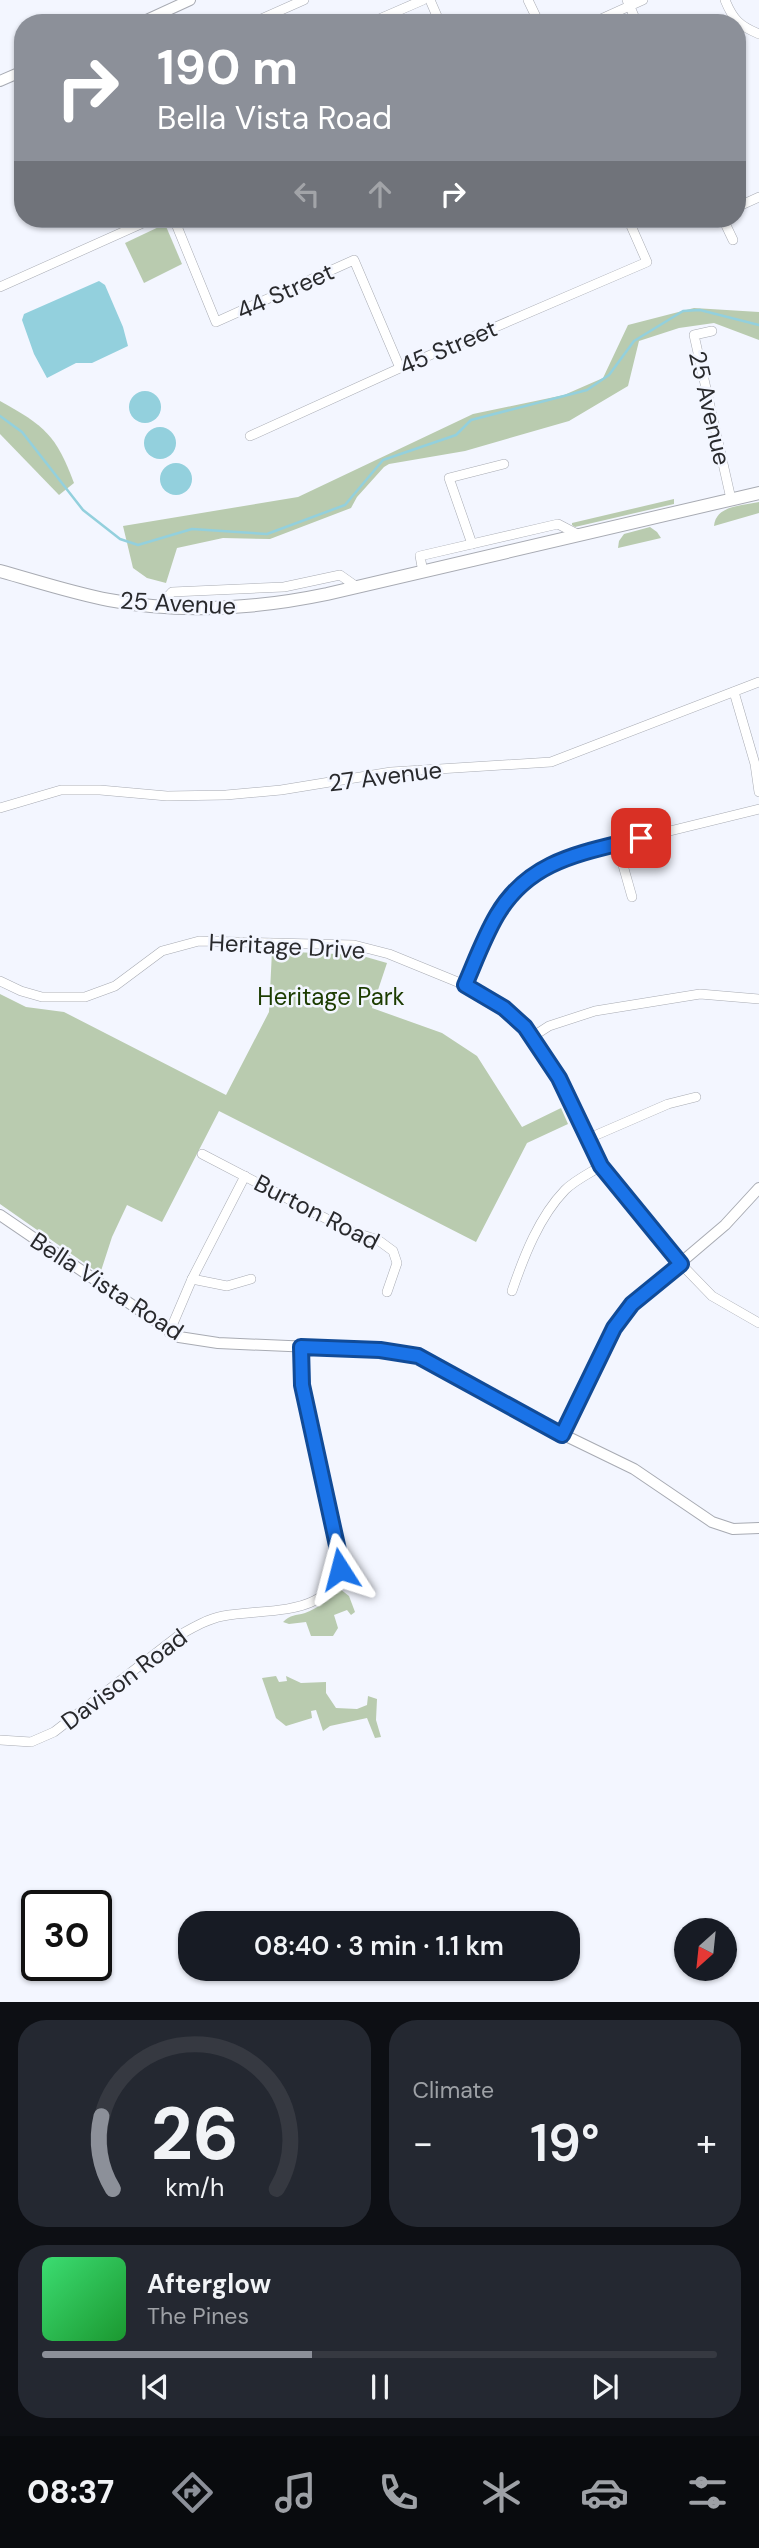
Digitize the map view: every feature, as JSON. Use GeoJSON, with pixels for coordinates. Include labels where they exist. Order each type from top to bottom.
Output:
{"type":"FeatureCollection","features":[{"type":"Feature","properties":{"kind":"main road","name":"25 Avenue"},"geometry":{"type":"LineString","coordinates":[[0,571],[95,597],[133,604],[188,608],[258,606],[357,587],[759,493]]}},
{"type":"Feature","properties":{"kind":"street"},"geometry":{"type":"LineString","coordinates":[[160,14],[190,0]]}},
{"type":"Feature","properties":{"kind":"street"},"geometry":{"type":"LineString","coordinates":[[272,14],[304,0]]}},
{"type":"Feature","properties":{"kind":"street"},"geometry":{"type":"LineString","coordinates":[[391,14],[423,0]]}},
{"type":"Feature","properties":{"kind":"street"},"geometry":{"type":"LineString","coordinates":[[608,14],[628,3],[643,0]]}},
{"type":"Feature","properties":{"kind":"street"},"geometry":{"type":"LineString","coordinates":[[0,287],[132,228]]}},
{"type":"Feature","properties":{"kind":"street","name":"44 Street"},"geometry":{"type":"LineString","coordinates":[[178,228],[216,322],[354,260],[400,368]]}},
{"type":"Feature","properties":{"kind":"street","name":"45 Street"},"geometry":{"type":"LineString","coordinates":[[250,436],[400,368],[648,262],[632,228]]}},
{"type":"Feature","properties":{"kind":"street"},"geometry":{"type":"LineString","coordinates":[[727,228],[733,240]]}},
{"type":"Feature","properties":{"kind":"street","name":"25 Avenue"},"geometry":{"type":"LineString","coordinates":[[712,331],[694,335],[731,499]]}},
{"type":"Feature","properties":{"kind":"street"},"geometry":{"type":"LineString","coordinates":[[472,544],[449,478],[503,464]]}},
{"type":"Feature","properties":{"kind":"street","name":"25 Avenue"},"geometry":{"type":"LineString","coordinates":[[423,572],[420,556],[558,524],[579,535]]}},
{"type":"Feature","properties":{"kind":"street","name":"25 Avenue"},"geometry":{"type":"LineString","coordinates":[[162,603],[172,592],[284,587],[340,575],[357,587]]}},
{"type":"Feature","properties":{"kind":"street","name":"27 Avenue"},"geometry":{"type":"LineString","coordinates":[[0,808],[61,790],[100,790],[167,796],[226,795],[281,790],[391,772],[551,762],[759,682]]}},
{"type":"Feature","properties":{"kind":"street"},"geometry":{"type":"LineString","coordinates":[[734,692],[755,764],[759,792]]}},
{"type":"Feature","properties":{"kind":"street"},"geometry":{"type":"LineString","coordinates":[[465,985],[497,915],[519,885],[552,863],[572,855],[759,809]]}},
{"type":"Feature","properties":{"kind":"street"},"geometry":{"type":"LineString","coordinates":[[617,844],[632,897]]}},
{"type":"Feature","properties":{"kind":"street","name":"Heritage Drive"},"geometry":{"type":"LineString","coordinates":[[0,981],[43,997],[85,997],[115,986],[162,951],[199,941],[354,945],[389,954],[465,985],[504,1008],[525,1027],[559,1078],[601,1166],[681,1264],[712,1296],[759,1322]]}},
{"type":"Feature","properties":{"kind":"street"},"geometry":{"type":"LineString","coordinates":[[532,1037],[550,1026],[595,1011],[700,994],[759,999]]}},
{"type":"Feature","properties":{"kind":"street"},"geometry":{"type":"LineString","coordinates":[[587,1139],[668,1104],[696,1097]]}},
{"type":"Feature","properties":{"kind":"street","name":"Burton Road"},"geometry":{"type":"LineString","coordinates":[[202,1154],[350,1231],[378,1240],[393,1251],[397,1263],[387,1292]]}},
{"type":"Feature","properties":{"kind":"street"},"geometry":{"type":"LineString","coordinates":[[512,1291],[523,1259],[549,1211],[567,1189],[601,1166]]}},
{"type":"Feature","properties":{"kind":"street"},"geometry":{"type":"LineString","coordinates":[[169,1332],[192,1279],[245,1176]]}},
{"type":"Feature","properties":{"kind":"street"},"geometry":{"type":"LineString","coordinates":[[562,1435],[614,1328],[632,1304],[725,1225],[759,1188]]}},
{"type":"Feature","properties":{"kind":"street","name":"Bella Vista Road"},"geometry":{"type":"LineString","coordinates":[[0,1215],[169,1332],[195,1342],[380,1350],[418,1356],[562,1435],[634,1469],[712,1522],[733,1529],[759,1528]]}},
{"type":"Feature","properties":{"kind":"street"},"geometry":{"type":"LineString","coordinates":[[192,1279],[227,1286],[251,1279]]}},
{"type":"Feature","properties":{"kind":"street","name":"Davison Road"},"geometry":{"type":"LineString","coordinates":[[0,1740],[30,1742],[54,1732],[178,1636],[200,1623],[220,1616],[302,1607],[320,1598],[333,1585],[340,1569],[338,1550],[302,1385],[301,1347]]}},
{"type":"Feature","properties":{"kind":"green space"},"geometry":{"type":"Polygon","coordinates":[[[157,228],[167,228],[182,264],[144,283],[125,243],[157,228]]]}},
{"type":"Feature","properties":{"kind":"green space"},"geometry":{"type":"Polygon","coordinates":[[[694,308],[759,312],[759,340],[714,323],[679,328],[639,341],[628,386],[569,421],[465,451],[389,464],[357,497],[351,508],[270,539],[223,538],[177,548],[166,583],[147,578],[133,568],[123,526],[298,497],[473,414],[564,395],[603,378],[628,325],[694,308]]]}},
{"type":"Feature","properties":{"kind":"green space"},"geometry":{"type":"Polygon","coordinates":[[[0,401],[38,425],[55,443],[74,483],[59,495],[0,434],[0,401]]]}},
{"type":"Feature","properties":{"kind":"green space"},"geometry":{"type":"Polygon","coordinates":[[[674,499],[674,504],[575,527],[572,525],[572,523],[674,499]]]}},
{"type":"Feature","properties":{"kind":"green space"},"geometry":{"type":"Polygon","coordinates":[[[759,502],[759,513],[714,526],[719,514],[725,510],[759,502]]]}},
{"type":"Feature","properties":{"kind":"green space"},"geometry":{"type":"Polygon","coordinates":[[[650,527],[661,538],[618,548],[624,534],[650,527]]]}},
{"type":"Feature","properties":{"kind":"green space","name":"Heritage Park"},"geometry":{"type":"Polygon","coordinates":[[[272,951],[359,955],[387,963],[372,1008],[442,1033],[477,1056],[522,1127],[561,1108],[568,1124],[527,1143],[476,1242],[219,1111],[162,1222],[127,1205],[112,1237],[100,1274],[0,1204],[0,994],[26,1007],[64,1012],[226,1095],[269,1012],[272,951]]]}},
{"type":"Feature","properties":{"kind":"green space"},"geometry":{"type":"Polygon","coordinates":[[[340,1589],[349,1596],[355,1612],[351,1615],[347,1610],[334,1615],[338,1628],[333,1636],[311,1636],[306,1622],[283,1622],[291,1616],[319,1606],[340,1589]]]}},
{"type":"Feature","properties":{"kind":"green space"},"geometry":{"type":"Polygon","coordinates":[[[276,1676],[279,1682],[287,1681],[286,1676],[301,1683],[326,1682],[326,1693],[336,1708],[357,1709],[367,1705],[368,1696],[377,1699],[376,1720],[381,1737],[375,1738],[367,1718],[330,1726],[323,1731],[316,1710],[311,1711],[312,1718],[286,1726],[276,1718],[262,1678],[276,1676]]]}},
{"type":"Feature","properties":{"kind":"water"},"geometry":{"type":"Polygon","coordinates":[[[99,281],[105,285],[128,346],[92,363],[76,363],[47,378],[34,354],[22,320],[24,314],[99,281]]]}},
{"type":"Feature","properties":{"kind":"water"},"geometry":{"type":"Polygon","coordinates":[[[145,391],[156,396],[161,407],[156,418],[145,423],[134,418],[129,407],[134,396],[145,391]]]}},
{"type":"Feature","properties":{"kind":"water"},"geometry":{"type":"Polygon","coordinates":[[[160,427],[171,432],[176,443],[171,454],[160,459],[149,454],[144,443],[149,432],[160,427]]]}},
{"type":"Feature","properties":{"kind":"water"},"geometry":{"type":"Polygon","coordinates":[[[176,463],[187,468],[192,479],[187,490],[176,495],[165,490],[160,479],[165,468],[176,463]]]}},
{"type":"Feature","properties":{"kind":"waterway"},"geometry":{"type":"LineString","coordinates":[[0,416],[22,432],[83,510],[120,539],[138,545],[192,529],[267,534],[345,505],[383,460],[456,435],[471,420],[587,390],[609,375],[634,341],[683,311],[700,310],[759,325]]}},
{"type":"Feature","properties":{"kind":"route"},"geometry":{"type":"LineString","coordinates":[[340,1569],[302,1385],[301,1347],[380,1350],[418,1356],[562,1435],[614,1328],[632,1304],[681,1264],[601,1166],[559,1078],[525,1027],[504,1008],[465,985],[497,915],[519,885],[545,866],[572,855],[641,838]]}}]}
